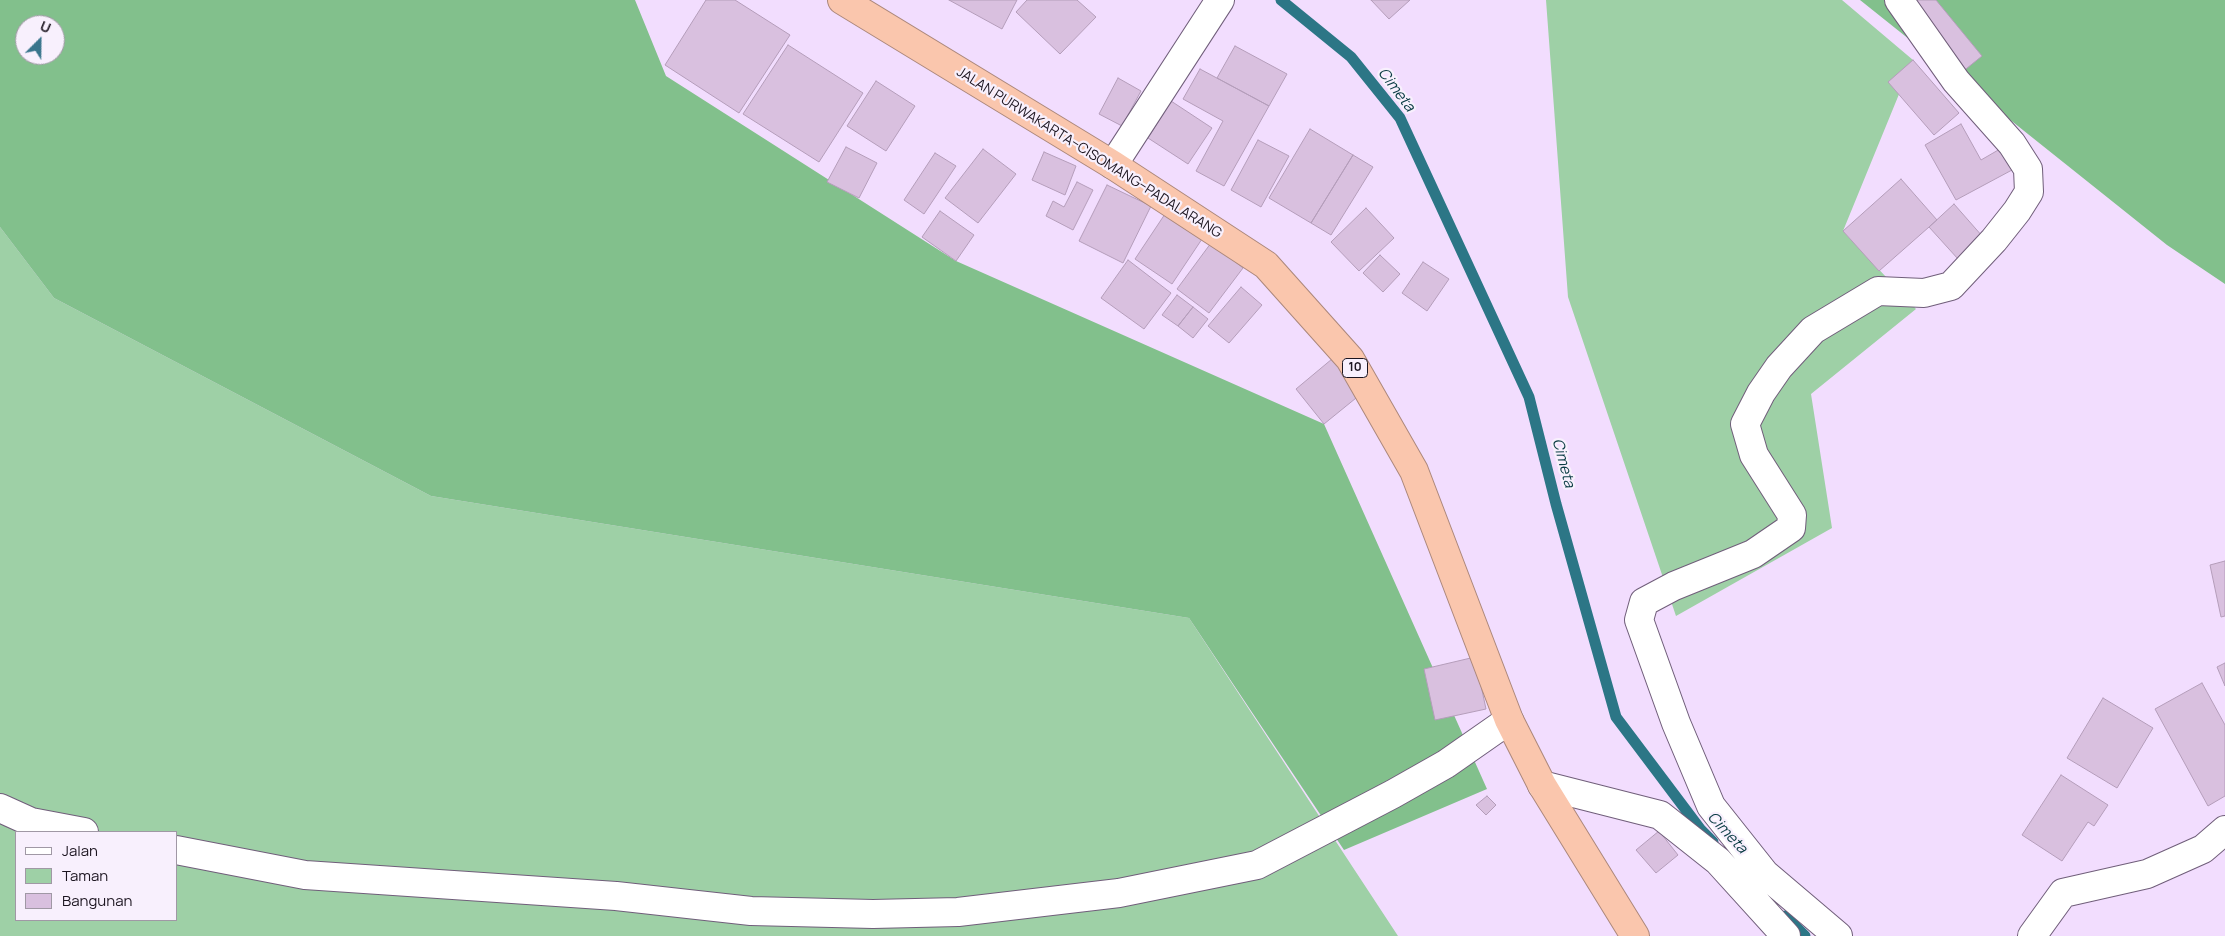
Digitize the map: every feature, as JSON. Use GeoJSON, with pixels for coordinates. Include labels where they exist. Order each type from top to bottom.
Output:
{"type":"FeatureCollection","features":[{"type":"Feature","properties":{"kind":"highway","name":"JALAN PURWAKARTA–CISOMANG–PADALARANG"},"geometry":{"type":"LineString","coordinates":[[842,0],[1113,165],[1266,265],[1350,359],[1414,471],[1509,720],[1542,785],[1635,936]]}},
{"type":"Feature","properties":{"kind":"street"},"geometry":{"type":"LineString","coordinates":[[1838,936],[1765,874],[1711,806],[1676,723],[1639,620],[1644,602],[1674,586],[1753,554],[1791,528],[1792,515],[1754,455],[1745,424],[1761,393],[1779,367],[1813,330],[1878,291],[1924,293],[1951,286],[2000,232],[2017,211],[2028,192],[2028,169],[2012,144],[1956,81],[1899,0]]}},
{"type":"Feature","properties":{"kind":"street"},"geometry":{"type":"LineString","coordinates":[[1113,165],[1217,4]]}},
{"type":"Feature","properties":{"kind":"street"},"geometry":{"type":"LineString","coordinates":[[178,850],[305,875],[616,896],[751,911],[873,914],[958,912],[1119,893],[1256,865],[1393,794],[1446,764],[1509,720]]}},
{"type":"Feature","properties":{"kind":"street"},"geometry":{"type":"LineString","coordinates":[[1542,785],[1660,815],[1718,861],[1786,936]]}},
{"type":"Feature","properties":{"kind":"street"},"geometry":{"type":"LineString","coordinates":[[0,808],[31,822],[79,831]]}},
{"type":"Feature","properties":{"kind":"street"},"geometry":{"type":"LineString","coordinates":[[2032,936],[2063,894],[2147,874],[2203,849],[2225,830]]}},
{"type":"Feature","properties":{"kind":"green space"},"geometry":{"type":"Polygon","coordinates":[[[0,0],[635,0],[666,76],[956,261],[1324,424],[1487,789],[1344,850],[1189,618],[431,496],[54,298],[0,227],[0,0]]]}},
{"type":"Feature","properties":{"kind":"green space"},"geometry":{"type":"Polygon","coordinates":[[[1546,0],[1842,0],[1913,60],[1843,231],[1916,309],[1811,394],[1832,528],[1676,616],[1568,297],[1546,0]]]}},
{"type":"Feature","properties":{"kind":"green space"},"geometry":{"type":"Polygon","coordinates":[[[1860,0],[2225,0],[2225,284],[2167,245],[1860,0]]]}},
{"type":"Feature","properties":{"kind":"green space"},"geometry":{"type":"Polygon","coordinates":[[[0,227],[54,298],[431,496],[1189,618],[1398,936],[0,936],[0,227]]]}},
{"type":"Feature","properties":{"kind":"building"},"geometry":{"type":"Polygon","coordinates":[[[706,0],[735,0],[790,35],[739,113],[665,65],[706,0]]]}},
{"type":"Feature","properties":{"kind":"building"},"geometry":{"type":"Polygon","coordinates":[[[949,0],[1017,0],[1002,29],[949,0]]]}},
{"type":"Feature","properties":{"kind":"building"},"geometry":{"type":"Polygon","coordinates":[[[1027,0],[1077,0],[1096,17],[1060,54],[1016,12],[1027,0]]]}},
{"type":"Feature","properties":{"kind":"building"},"geometry":{"type":"Polygon","coordinates":[[[1371,0],[1410,0],[1389,19],[1371,0]]]}},
{"type":"Feature","properties":{"kind":"building"},"geometry":{"type":"Polygon","coordinates":[[[1914,0],[1936,0],[1982,56],[1961,73],[1914,0]]]}},
{"type":"Feature","properties":{"kind":"building"},"geometry":{"type":"Polygon","coordinates":[[[788,45],[863,93],[819,162],[743,114],[788,45]]]}},
{"type":"Feature","properties":{"kind":"building"},"geometry":{"type":"Polygon","coordinates":[[[1235,46],[1287,74],[1269,106],[1217,78],[1235,46]]]}},
{"type":"Feature","properties":{"kind":"building"},"geometry":{"type":"Polygon","coordinates":[[[1913,60],[1959,113],[1934,135],[1888,82],[1913,60]]]}},
{"type":"Feature","properties":{"kind":"building"},"geometry":{"type":"Polygon","coordinates":[[[1200,69],[1269,106],[1224,186],[1196,171],[1223,121],[1183,99],[1200,69]]]}},
{"type":"Feature","properties":{"kind":"building"},"geometry":{"type":"Polygon","coordinates":[[[1118,78],[1141,91],[1122,126],[1099,114],[1118,78]]]}},
{"type":"Feature","properties":{"kind":"building"},"geometry":{"type":"Polygon","coordinates":[[[876,81],[915,106],[886,151],[847,126],[876,81]]]}},
{"type":"Feature","properties":{"kind":"building"},"geometry":{"type":"Polygon","coordinates":[[[1171,101],[1212,128],[1188,164],[1148,138],[1171,101]]]}},
{"type":"Feature","properties":{"kind":"building"},"geometry":{"type":"Polygon","coordinates":[[[1961,124],[1981,160],[2000,149],[2012,170],[1956,200],[1925,145],[1961,124]]]}},
{"type":"Feature","properties":{"kind":"building"},"geometry":{"type":"Polygon","coordinates":[[[1310,129],[1353,155],[1311,223],[1269,198],[1310,129]]]}},
{"type":"Feature","properties":{"kind":"building"},"geometry":{"type":"Polygon","coordinates":[[[1258,140],[1289,156],[1261,207],[1231,190],[1258,140]]]}},
{"type":"Feature","properties":{"kind":"building"},"geometry":{"type":"Polygon","coordinates":[[[846,147],[877,163],[859,198],[827,182],[846,147]]]}},
{"type":"Feature","properties":{"kind":"building"},"geometry":{"type":"Polygon","coordinates":[[[983,149],[1016,174],[978,223],[945,198],[983,149]]]}},
{"type":"Feature","properties":{"kind":"building"},"geometry":{"type":"Polygon","coordinates":[[[1044,152],[1076,166],[1065,195],[1032,180],[1044,152]]]}},
{"type":"Feature","properties":{"kind":"building"},"geometry":{"type":"Polygon","coordinates":[[[935,153],[956,166],[924,214],[904,200],[935,153]]]}},
{"type":"Feature","properties":{"kind":"building"},"geometry":{"type":"Polygon","coordinates":[[[1353,155],[1373,167],[1331,235],[1311,223],[1353,155]]]}},
{"type":"Feature","properties":{"kind":"building"},"geometry":{"type":"Polygon","coordinates":[[[1901,179],[1937,220],[1879,271],[1843,231],[1901,179]]]}},
{"type":"Feature","properties":{"kind":"building"},"geometry":{"type":"Polygon","coordinates":[[[1077,182],[1093,190],[1073,230],[1046,216],[1053,201],[1064,207],[1077,182]]]}},
{"type":"Feature","properties":{"kind":"building"},"geometry":{"type":"Polygon","coordinates":[[[1107,185],[1151,206],[1123,263],[1079,241],[1107,185]]]}},
{"type":"Feature","properties":{"kind":"building"},"geometry":{"type":"Polygon","coordinates":[[[1954,204],[1983,237],[1958,259],[1929,227],[1954,204]]]}},
{"type":"Feature","properties":{"kind":"building"},"geometry":{"type":"Polygon","coordinates":[[[1169,208],[1206,233],[1172,284],[1135,259],[1169,208]]]}},
{"type":"Feature","properties":{"kind":"building"},"geometry":{"type":"Polygon","coordinates":[[[1366,208],[1394,238],[1359,271],[1331,242],[1366,208]]]}},
{"type":"Feature","properties":{"kind":"building"},"geometry":{"type":"Polygon","coordinates":[[[940,211],[974,235],[956,261],[922,237],[940,211]]]}},
{"type":"Feature","properties":{"kind":"building"},"geometry":{"type":"Polygon","coordinates":[[[1211,243],[1243,268],[1209,313],[1177,289],[1211,243]]]}},
{"type":"Feature","properties":{"kind":"building"},"geometry":{"type":"Polygon","coordinates":[[[1380,255],[1400,274],[1383,292],[1363,273],[1380,255]]]}},
{"type":"Feature","properties":{"kind":"building"},"geometry":{"type":"Polygon","coordinates":[[[1128,260],[1171,293],[1144,329],[1101,298],[1128,260]]]}},
{"type":"Feature","properties":{"kind":"building"},"geometry":{"type":"Polygon","coordinates":[[[1423,262],[1449,279],[1427,311],[1402,293],[1423,262]]]}},
{"type":"Feature","properties":{"kind":"building"},"geometry":{"type":"Polygon","coordinates":[[[1241,287],[1262,305],[1229,343],[1208,326],[1241,287]]]}},
{"type":"Feature","properties":{"kind":"building"},"geometry":{"type":"Polygon","coordinates":[[[1177,295],[1193,307],[1178,326],[1162,315],[1177,295]]]}},
{"type":"Feature","properties":{"kind":"building"},"geometry":{"type":"Polygon","coordinates":[[[1193,307],[1208,319],[1193,338],[1178,326],[1193,307]]]}},
{"type":"Feature","properties":{"kind":"building"},"geometry":{"type":"Polygon","coordinates":[[[1332,359],[1361,394],[1324,424],[1296,389],[1332,359]]]}},
{"type":"Feature","properties":{"kind":"building"},"geometry":{"type":"Polygon","coordinates":[[[2225,561],[2225,616],[2221,617],[2210,565],[2225,561]]]}},
{"type":"Feature","properties":{"kind":"building"},"geometry":{"type":"Polygon","coordinates":[[[1475,657],[1486,709],[1435,720],[1424,669],[1475,657]]]}},
{"type":"Feature","properties":{"kind":"building"},"geometry":{"type":"Polygon","coordinates":[[[2225,663],[2225,686],[2217,667],[2225,663]]]}},
{"type":"Feature","properties":{"kind":"building"},"geometry":{"type":"Polygon","coordinates":[[[2202,683],[2225,725],[2225,796],[2208,806],[2155,709],[2202,683]]]}},
{"type":"Feature","properties":{"kind":"building"},"geometry":{"type":"Polygon","coordinates":[[[2103,698],[2153,728],[2117,788],[2067,758],[2103,698]]]}},
{"type":"Feature","properties":{"kind":"building"},"geometry":{"type":"Polygon","coordinates":[[[2061,775],[2108,805],[2094,826],[2088,822],[2062,861],[2022,835],[2061,775]]]}},
{"type":"Feature","properties":{"kind":"building"},"geometry":{"type":"Polygon","coordinates":[[[1487,796],[1496,805],[1486,815],[1476,805],[1487,796]]]}},
{"type":"Feature","properties":{"kind":"building"},"geometry":{"type":"Polygon","coordinates":[[[1659,831],[1678,855],[1656,873],[1636,850],[1659,831]]]}},
{"type":"Feature","properties":{"kind":"waterway","name":"Cimeta"},"geometry":{"type":"LineString","coordinates":[[1281,0],[1351,57],[1400,118],[1529,397],[1556,504],[1616,717],[1701,830],[1713,842]]}},
{"type":"Feature","properties":{"kind":"waterway","name":"Cimeta"},"geometry":{"type":"LineString","coordinates":[[1785,916],[1805,936]]}}]}
